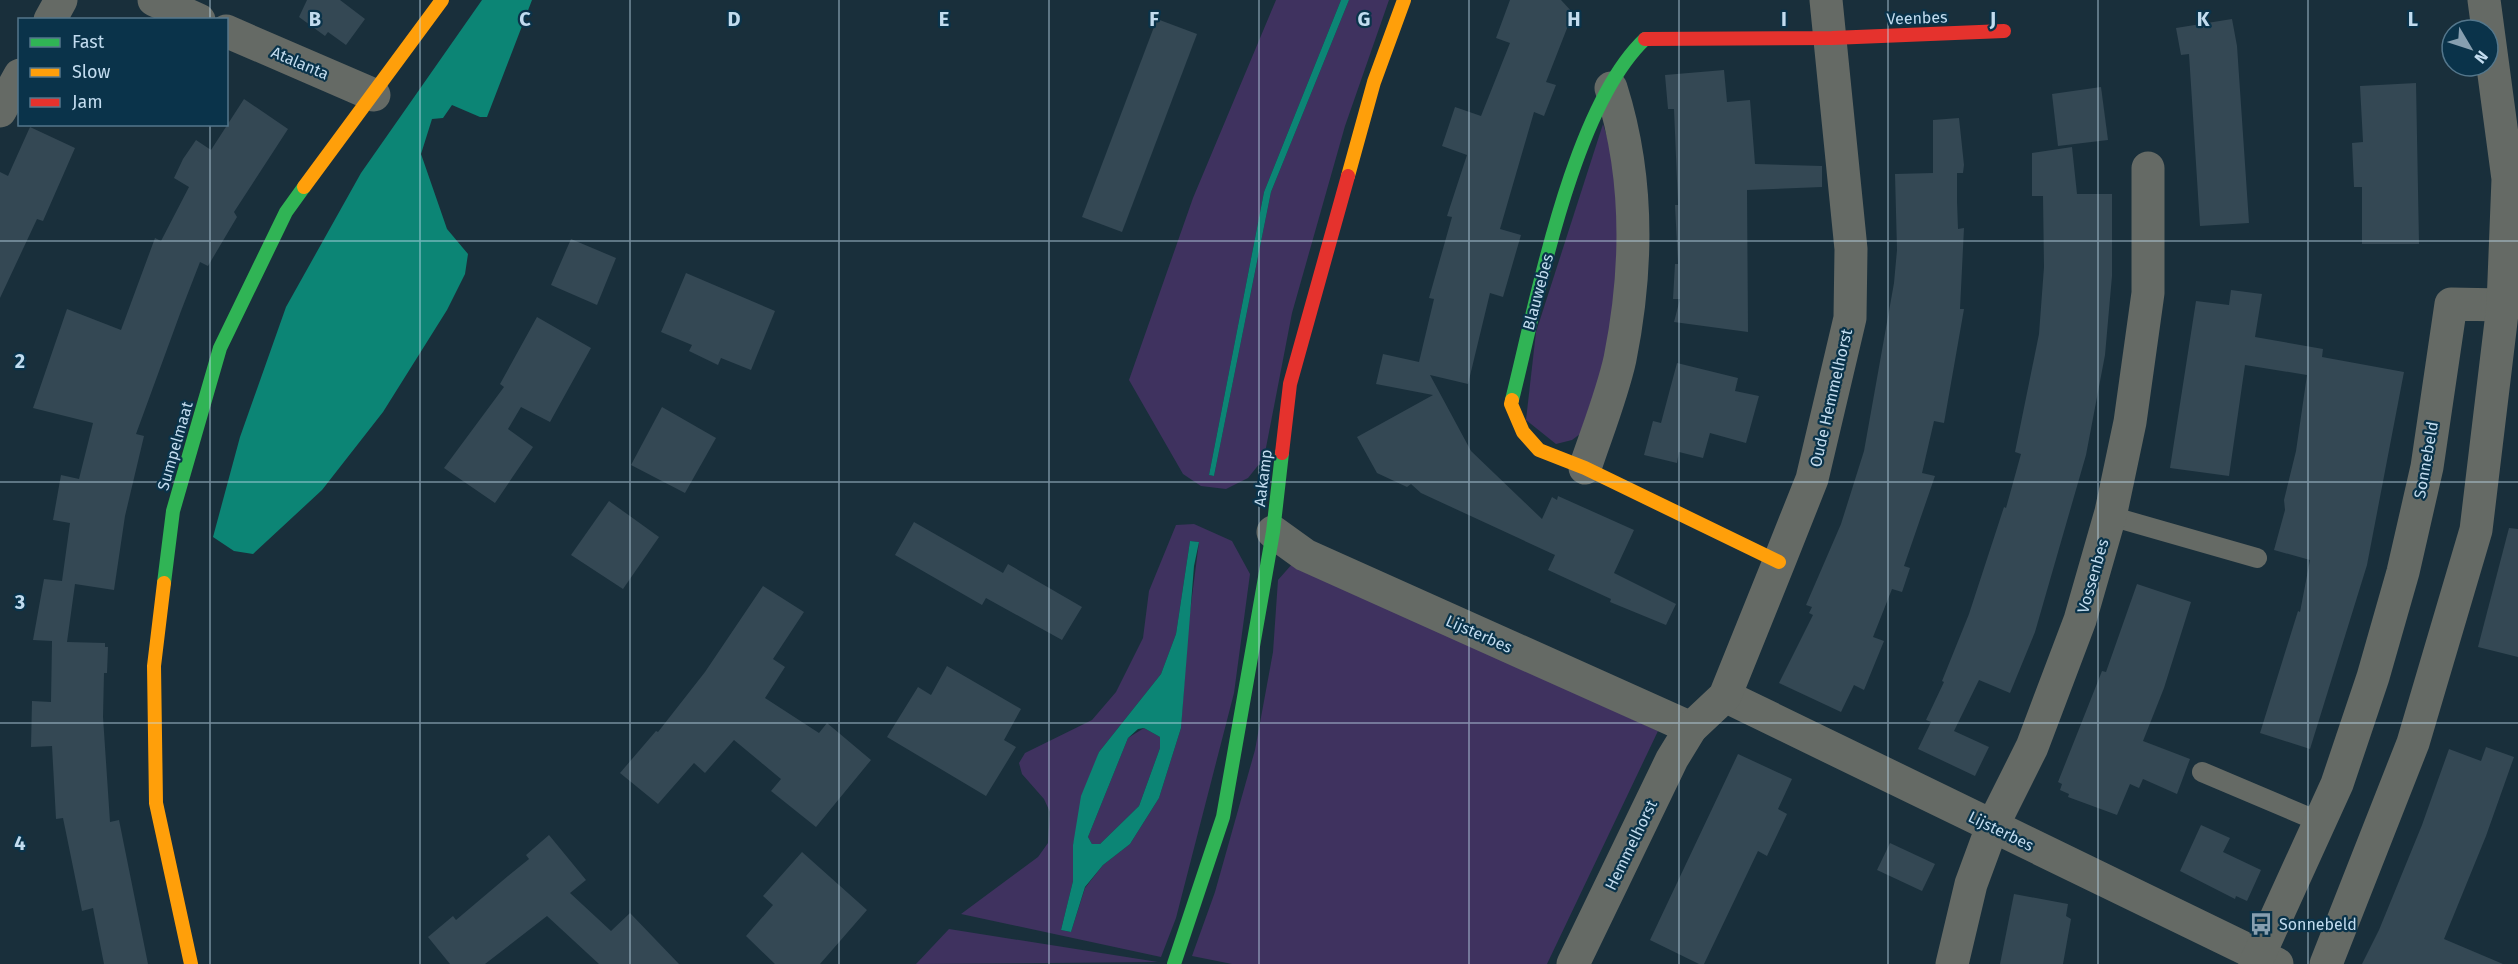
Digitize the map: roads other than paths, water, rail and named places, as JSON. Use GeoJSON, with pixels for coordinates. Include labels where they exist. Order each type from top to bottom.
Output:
{"type":"FeatureCollection","features":[{"type":"Feature","properties":{"kind":"street"},"geometry":{"type":"LineString","coordinates":[[51,18],[61,0]]}},
{"type":"Feature","properties":{"kind":"street"},"geometry":{"type":"LineString","coordinates":[[154,0],[194,18]]}},
{"type":"Feature","properties":{"kind":"street","name":"Sumpelmaat"},"geometry":{"type":"LineString","coordinates":[[191,964],[156,803],[154,666],[173,512],[220,348],[286,212],[442,0]]}},
{"type":"Feature","properties":{"kind":"street","name":"Aakamp"},"geometry":{"type":"LineString","coordinates":[[1174,964],[1223,817],[1273,532],[1290,384],[1374,82],[1404,0]]}},
{"type":"Feature","properties":{"kind":"street","name":"Oude Hemmelhorst"},"geometry":{"type":"LineString","coordinates":[[1691,728],[1725,696],[1812,479],[1850,318],[1851,249],[1832,38],[1826,0]]}},
{"type":"Feature","properties":{"kind":"street"},"geometry":{"type":"LineString","coordinates":[[2326,964],[2414,743],[2476,530],[2508,298],[2508,179],[2484,0]]}},
{"type":"Feature","properties":{"kind":"street","name":"Veenbes"},"geometry":{"type":"LineString","coordinates":[[1832,38],[2004,31]]}},
{"type":"Feature","properties":{"kind":"street","name":"Atalanta"},"geometry":{"type":"LineString","coordinates":[[228,32],[374,95]]}},
{"type":"Feature","properties":{"kind":"street","name":"Blauwebes"},"geometry":{"type":"LineString","coordinates":[[1779,562],[1585,468],[1539,450],[1523,432],[1512,404],[1552,240],[1588,128],[1628,55],[1645,39],[1832,38]]}},
{"type":"Feature","properties":{"kind":"street"},"geometry":{"type":"LineString","coordinates":[[0,111],[18,79]]}},
{"type":"Feature","properties":{"kind":"street"},"geometry":{"type":"LineString","coordinates":[[1585,468],[1620,360],[1632,273],[1632,186],[1624,130],[1611,88]]}},
{"type":"Feature","properties":{"kind":"street","name":"Vossenbes"},"geometry":{"type":"LineString","coordinates":[[1952,964],[1971,884],[1992,827],[2032,747],[2080,620],[2110,516],[2130,423],[2148,292],[2148,168]]}},
{"type":"Feature","properties":{"kind":"street","name":"Sonnebeld"},"geometry":{"type":"LineString","coordinates":[[2264,961],[2337,784],[2373,677],[2403,572],[2427,468],[2451,304],[2508,298]]}},
{"type":"Feature","properties":{"kind":"street","name":"Lijsterbes"},"geometry":{"type":"LineString","coordinates":[[1273,532],[1305,555],[1691,728]]}},
{"type":"Feature","properties":{"kind":"street","name":"Lijsterbes"},"geometry":{"type":"LineString","coordinates":[[1725,696],[2264,961]]}},
{"type":"Feature","properties":{"kind":"street","name":"Hemmelhorst"},"geometry":{"type":"LineString","coordinates":[[1574,964],[1672,759],[1691,728]]}},
{"type":"Feature","properties":{"kind":"lane"},"geometry":{"type":"LineString","coordinates":[[2110,516],[2257,558]]}},
{"type":"Feature","properties":{"kind":"lane"},"geometry":{"type":"LineString","coordinates":[[2202,772],[2320,822]]}},
{"type":"Feature","properties":{"kind":"place","name":"Sonnebeld"},"geometry":{"type":"Point","coordinates":[2261,924]}}]}
